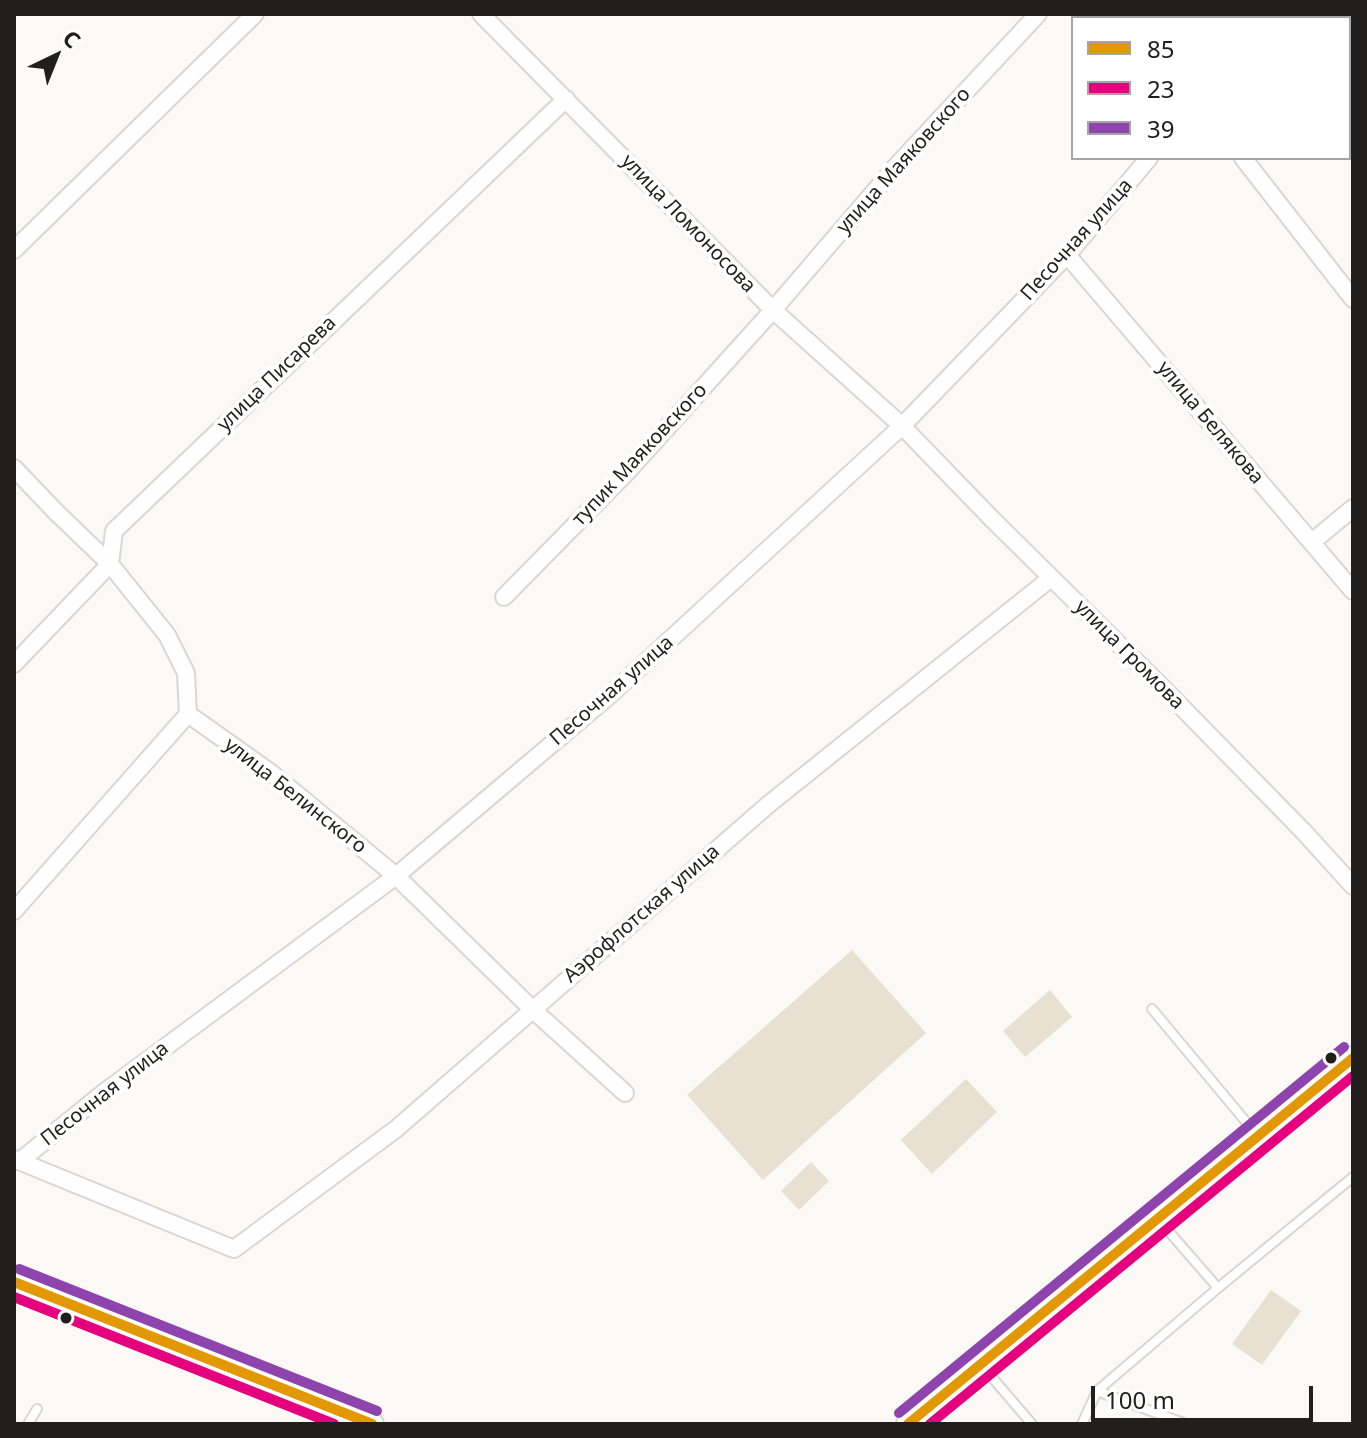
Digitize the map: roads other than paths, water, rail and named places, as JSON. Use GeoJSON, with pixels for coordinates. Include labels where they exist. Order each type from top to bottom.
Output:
{"type":"FeatureCollection","features":[{"type":"Feature","properties":{"kind":"main road"},"geometry":{"type":"LineString","coordinates":[[908,1424],[1350,1064]]}},
{"type":"Feature","properties":{"kind":"main road"},"geometry":{"type":"LineString","coordinates":[[14,1282],[372,1424]]}},
{"type":"Feature","properties":{"kind":"street"},"geometry":{"type":"LineString","coordinates":[[14,250],[255,14]]}},
{"type":"Feature","properties":{"kind":"street","name":"улица Ломоносова"},"geometry":{"type":"LineString","coordinates":[[481,14],[773,310],[902,426]]}},
{"type":"Feature","properties":{"kind":"street","name":"улица Маяковского"},"geometry":{"type":"LineString","coordinates":[[773,310],[899,163],[1038,14]]}},
{"type":"Feature","properties":{"kind":"street","name":"улица Писарева"},"geometry":{"type":"LineString","coordinates":[[110,564],[114,531],[566,99]]}},
{"type":"Feature","properties":{"kind":"street","name":"Песочная улица"},"geometry":{"type":"LineString","coordinates":[[17,1160],[396,876],[612,693],[902,426],[1067,255],[1147,160]]}},
{"type":"Feature","properties":{"kind":"street"},"geometry":{"type":"LineString","coordinates":[[1245,160],[1353,299]]}},
{"type":"Feature","properties":{"kind":"street","name":"улица Белякова"},"geometry":{"type":"LineString","coordinates":[[1067,255],[1353,591]]}},
{"type":"Feature","properties":{"kind":"street","name":"тупик Маяковского"},"geometry":{"type":"LineString","coordinates":[[504,597],[627,472],[773,310]]}},
{"type":"Feature","properties":{"kind":"street","name":"улица Громова"},"geometry":{"type":"LineString","coordinates":[[902,426],[1304,832],[1353,886]]}},
{"type":"Feature","properties":{"kind":"street"},"geometry":{"type":"LineString","coordinates":[[14,468],[110,564],[167,635],[186,673],[188,714],[14,911]]}},
{"type":"Feature","properties":{"kind":"street"},"geometry":{"type":"LineString","coordinates":[[1312,542],[1353,508]]}},
{"type":"Feature","properties":{"kind":"street"},"geometry":{"type":"LineString","coordinates":[[14,664],[110,564]]}},
{"type":"Feature","properties":{"kind":"street","name":"Аэрофлотская улица"},"geometry":{"type":"LineString","coordinates":[[17,1160],[234,1249],[396,1129],[769,804],[1051,578]]}},
{"type":"Feature","properties":{"kind":"street","name":"улица Белинского"},"geometry":{"type":"LineString","coordinates":[[188,714],[271,773],[396,876],[532,1009],[625,1093]]}},
{"type":"Feature","properties":{"kind":"lane"},"geometry":{"type":"LineString","coordinates":[[1152,1009],[1258,1136]]}},
{"type":"Feature","properties":{"kind":"lane"},"geometry":{"type":"LineString","coordinates":[[1082,1424],[1097,1391],[1353,1177]]}},
{"type":"Feature","properties":{"kind":"lane"},"geometry":{"type":"LineString","coordinates":[[1158,1218],[1218,1288]]}},
{"type":"Feature","properties":{"kind":"lane"},"geometry":{"type":"LineString","coordinates":[[981,1364],[1032,1424]]}},
{"type":"Feature","properties":{"kind":"lane"},"geometry":{"type":"LineString","coordinates":[[1097,1391],[1186,1424]]}},
{"type":"Feature","properties":{"kind":"lane"},"geometry":{"type":"LineString","coordinates":[[28,1424],[37,1409]]}}]}
